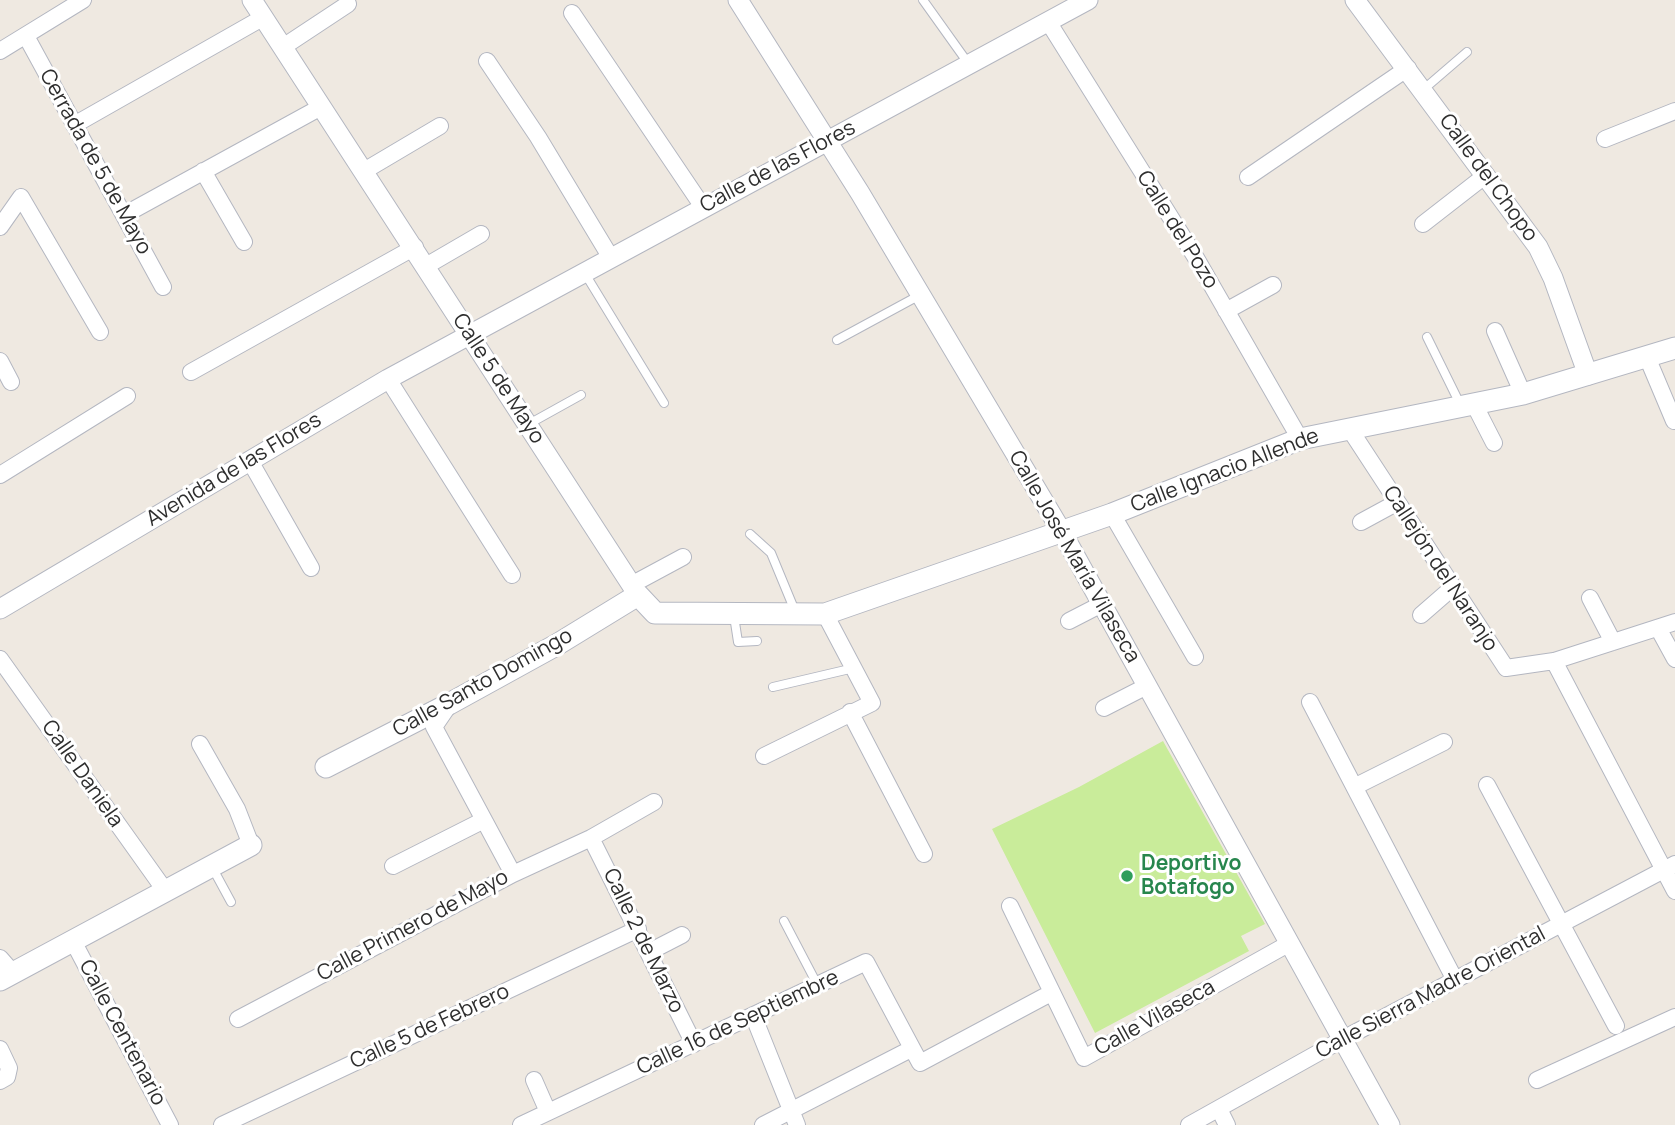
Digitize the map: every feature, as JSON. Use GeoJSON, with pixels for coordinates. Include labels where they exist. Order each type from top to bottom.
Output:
{"type":"FeatureCollection","features":[{"type":"Feature","properties":{"kind":"main road","name":"Calle Ignacio Allende"},"geometry":{"type":"LineString","coordinates":[[825,614],[1112,514],[1300,439],[1523,394],[1675,348]]}},
{"type":"Feature","properties":{"kind":"main road","name":"Calle 5 de Mayo"},"geometry":{"type":"LineString","coordinates":[[635,590],[655,613],[825,614]]}},
{"type":"Feature","properties":{"kind":"main road","name":"Calle Santo Domingo"},"geometry":{"type":"LineString","coordinates":[[326,767],[558,644],[635,590]]}},
{"type":"Feature","properties":{"kind":"main road"},"geometry":{"type":"LineString","coordinates":[[5,971],[73,941],[164,889],[251,845]]}},
{"type":"Feature","properties":{"kind":"street"},"geometry":{"type":"LineString","coordinates":[[0,51],[83,0]]}},
{"type":"Feature","properties":{"kind":"street","name":"Calle 5 de Mayo"},"geometry":{"type":"LineString","coordinates":[[252,0],[415,247],[635,590]]}},
{"type":"Feature","properties":{"kind":"street","name":"Calle José María Vilaseca"},"geometry":{"type":"LineString","coordinates":[[738,0],[921,295],[1062,532],[1390,1125]]}},
{"type":"Feature","properties":{"kind":"street","name":"Calle de las Flores"},"geometry":{"type":"LineString","coordinates":[[469,335],[1088,0]]}},
{"type":"Feature","properties":{"kind":"street","name":"Calle del Chopo"},"geometry":{"type":"LineString","coordinates":[[1354,0],[1424,89],[1538,247],[1553,278],[1588,375]]}},
{"type":"Feature","properties":{"kind":"street"},"geometry":{"type":"LineString","coordinates":[[283,47],[348,5]]}},
{"type":"Feature","properties":{"kind":"street"},"geometry":{"type":"LineString","coordinates":[[572,13],[703,207]]}},
{"type":"Feature","properties":{"kind":"street"},"geometry":{"type":"LineString","coordinates":[[75,125],[264,17]]}},
{"type":"Feature","properties":{"kind":"street","name":"Calle del Pozo"},"geometry":{"type":"LineString","coordinates":[[1049,23],[1226,311],[1300,439]]}},
{"type":"Feature","properties":{"kind":"street","name":"Cerrada de 5 de Mayo"},"geometry":{"type":"LineString","coordinates":[[26,36],[163,287]]}},
{"type":"Feature","properties":{"kind":"street"},"geometry":{"type":"LineString","coordinates":[[487,61],[538,137],[611,258]]}},
{"type":"Feature","properties":{"kind":"street"},"geometry":{"type":"LineString","coordinates":[[1248,177],[1408,68]]}},
{"type":"Feature","properties":{"kind":"street"},"geometry":{"type":"LineString","coordinates":[[124,215],[321,107]]}},
{"type":"Feature","properties":{"kind":"street"},"geometry":{"type":"LineString","coordinates":[[1605,139],[1675,111]]}},
{"type":"Feature","properties":{"kind":"street"},"geometry":{"type":"LineString","coordinates":[[364,171],[440,126]]}},
{"type":"Feature","properties":{"kind":"street"},"geometry":{"type":"LineString","coordinates":[[203,171],[244,242]]}},
{"type":"Feature","properties":{"kind":"street"},"geometry":{"type":"LineString","coordinates":[[1423,224],[1486,175]]}},
{"type":"Feature","properties":{"kind":"street"},"geometry":{"type":"LineString","coordinates":[[0,226],[21,197],[100,332]]}},
{"type":"Feature","properties":{"kind":"street"},"geometry":{"type":"LineString","coordinates":[[426,266],[481,234]]}},
{"type":"Feature","properties":{"kind":"street"},"geometry":{"type":"LineString","coordinates":[[191,373],[415,247]]}},
{"type":"Feature","properties":{"kind":"street"},"geometry":{"type":"LineString","coordinates":[[1226,311],[1273,285]]}},
{"type":"Feature","properties":{"kind":"street"},"geometry":{"type":"LineString","coordinates":[[1495,331],[1523,394]]}},
{"type":"Feature","properties":{"kind":"street","name":"Avenida de las Flores"},"geometry":{"type":"LineString","coordinates":[[0,609],[388,379],[469,335]]}},
{"type":"Feature","properties":{"kind":"street"},"geometry":{"type":"LineString","coordinates":[[1647,357],[1674,421]]}},
{"type":"Feature","properties":{"kind":"street"},"geometry":{"type":"LineString","coordinates":[[0,361],[11,382]]}},
{"type":"Feature","properties":{"kind":"street"},"geometry":{"type":"LineString","coordinates":[[388,379],[512,575]]}},
{"type":"Feature","properties":{"kind":"street"},"geometry":{"type":"LineString","coordinates":[[0,475],[127,396]]}},
{"type":"Feature","properties":{"kind":"street"},"geometry":{"type":"LineString","coordinates":[[1468,406],[1494,443]]}},
{"type":"Feature","properties":{"kind":"street","name":"Callejón del Naranjo"},"geometry":{"type":"LineString","coordinates":[[1349,428],[1506,668],[1554,661],[1675,622]]}},
{"type":"Feature","properties":{"kind":"street"},"geometry":{"type":"LineString","coordinates":[[250,461],[311,568]]}},
{"type":"Feature","properties":{"kind":"street"},"geometry":{"type":"LineString","coordinates":[[1361,522],[1396,503]]}},
{"type":"Feature","properties":{"kind":"street"},"geometry":{"type":"LineString","coordinates":[[1112,514],[1195,657]]}},
{"type":"Feature","properties":{"kind":"street"},"geometry":{"type":"LineString","coordinates":[[635,590],[683,557]]}},
{"type":"Feature","properties":{"kind":"street"},"geometry":{"type":"LineString","coordinates":[[1421,615],[1452,588]]}},
{"type":"Feature","properties":{"kind":"street"},"geometry":{"type":"LineString","coordinates":[[1590,598],[1613,642]]}},
{"type":"Feature","properties":{"kind":"street"},"geometry":{"type":"LineString","coordinates":[[1069,621],[1102,604]]}},
{"type":"Feature","properties":{"kind":"street"},"geometry":{"type":"LineString","coordinates":[[764,756],[872,703],[825,614]]}},
{"type":"Feature","properties":{"kind":"street"},"geometry":{"type":"LineString","coordinates":[[1658,628],[1675,659]]}},
{"type":"Feature","properties":{"kind":"street","name":"Calle Daniela"},"geometry":{"type":"LineString","coordinates":[[0,659],[164,889]]}},
{"type":"Feature","properties":{"kind":"street"},"geometry":{"type":"LineString","coordinates":[[1554,661],[1669,867],[1675,891]]}},
{"type":"Feature","properties":{"kind":"street"},"geometry":{"type":"LineString","coordinates":[[1104,708],[1147,685]]}},
{"type":"Feature","properties":{"kind":"street"},"geometry":{"type":"LineString","coordinates":[[1310,702],[1455,980]]}},
{"type":"Feature","properties":{"kind":"street"},"geometry":{"type":"LineString","coordinates":[[449,704],[434,727],[513,874]]}},
{"type":"Feature","properties":{"kind":"street"},"geometry":{"type":"LineString","coordinates":[[850,712],[924,855]]}},
{"type":"Feature","properties":{"kind":"street"},"geometry":{"type":"LineString","coordinates":[[1356,786],[1444,742]]}},
{"type":"Feature","properties":{"kind":"street"},"geometry":{"type":"LineString","coordinates":[[200,744],[237,809],[251,845]]}},
{"type":"Feature","properties":{"kind":"street"},"geometry":{"type":"LineString","coordinates":[[1487,785],[1616,1026]]}},
{"type":"Feature","properties":{"kind":"street","name":"Calle Primero de Mayo"},"geometry":{"type":"LineString","coordinates":[[237,1019],[513,874],[591,838],[654,802]]}},
{"type":"Feature","properties":{"kind":"street"},"geometry":{"type":"LineString","coordinates":[[393,866],[484,820]]}},
{"type":"Feature","properties":{"kind":"street","name":"Calle 2 de Marzo"},"geometry":{"type":"LineString","coordinates":[[591,838],[694,1044]]}},
{"type":"Feature","properties":{"kind":"street","name":"Calle Sierra Madre Oriental"},"geometry":{"type":"LineString","coordinates":[[1189,1125],[1343,1039],[1669,867]]}},
{"type":"Feature","properties":{"kind":"street","name":"Calle Vilaseca"},"geometry":{"type":"LineString","coordinates":[[1010,906],[1084,1058],[1290,943]]}},
{"type":"Feature","properties":{"kind":"street","name":"Calle 5 de Febrero"},"geometry":{"type":"LineString","coordinates":[[222,1125],[638,929]]}},
{"type":"Feature","properties":{"kind":"street"},"geometry":{"type":"LineString","coordinates":[[649,953],[682,936]]}},
{"type":"Feature","properties":{"kind":"street","name":"Calle Centenario"},"geometry":{"type":"LineString","coordinates":[[73,941],[170,1125]]}},
{"type":"Feature","properties":{"kind":"street","name":"Calle 16 de Septiembre"},"geometry":{"type":"LineString","coordinates":[[521,1125],[866,962],[911,1049]]}},
{"type":"Feature","properties":{"kind":"street"},"geometry":{"type":"LineString","coordinates":[[763,1125],[794,1118],[911,1049],[920,1063],[1051,993]]}},
{"type":"Feature","properties":{"kind":"street"},"geometry":{"type":"LineString","coordinates":[[753,1015],[794,1118]]}},
{"type":"Feature","properties":{"kind":"street"},"geometry":{"type":"LineString","coordinates":[[1537,1080],[1675,1017]]}},
{"type":"Feature","properties":{"kind":"street"},"geometry":{"type":"LineString","coordinates":[[0,1049],[9,1068],[7,1077],[0,1081]]}},
{"type":"Feature","properties":{"kind":"street"},"geometry":{"type":"LineString","coordinates":[[534,1080],[548,1112]]}},
{"type":"Feature","properties":{"kind":"street"},"geometry":{"type":"LineString","coordinates":[[1219,1109],[1227,1125]]}},
{"type":"Feature","properties":{"kind":"lane"},"geometry":{"type":"LineString","coordinates":[[923,0],[970,65]]}},
{"type":"Feature","properties":{"kind":"lane"},"geometry":{"type":"LineString","coordinates":[[1424,89],[1467,52]]}},
{"type":"Feature","properties":{"kind":"lane"},"geometry":{"type":"LineString","coordinates":[[584,272],[664,403]]}},
{"type":"Feature","properties":{"kind":"lane"},"geometry":{"type":"LineString","coordinates":[[837,341],[921,295]]}},
{"type":"Feature","properties":{"kind":"lane"},"geometry":{"type":"LineString","coordinates":[[1427,338],[1468,406]]}},
{"type":"Feature","properties":{"kind":"lane"},"geometry":{"type":"LineString","coordinates":[[527,425],[581,395]]}},
{"type":"Feature","properties":{"kind":"lane"},"geometry":{"type":"LineString","coordinates":[[750,534],[771,553],[796,614]]}},
{"type":"Feature","properties":{"kind":"lane"},"geometry":{"type":"LineString","coordinates":[[733,613],[738,642],[757,641]]}},
{"type":"Feature","properties":{"kind":"lane"},"geometry":{"type":"LineString","coordinates":[[773,687],[854,668]]}},
{"type":"Feature","properties":{"kind":"lane"},"geometry":{"type":"LineString","coordinates":[[212,867],[231,902]]}},
{"type":"Feature","properties":{"kind":"lane"},"geometry":{"type":"LineString","coordinates":[[784,921],[817,985]]}},
{"type":"Feature","properties":{"kind":"green space","name":"Deportivo Botafogo"},"geometry":{"type":"Polygon","coordinates":[[[1163,741],[1265,924],[1241,936],[1249,951],[1095,1033],[992,829],[1079,787],[1163,741]]]}},
{"type":"Feature","properties":{"kind":"place","name":"Deportivo Botafogo"},"geometry":{"type":"Point","coordinates":[1127,876]}}]}
